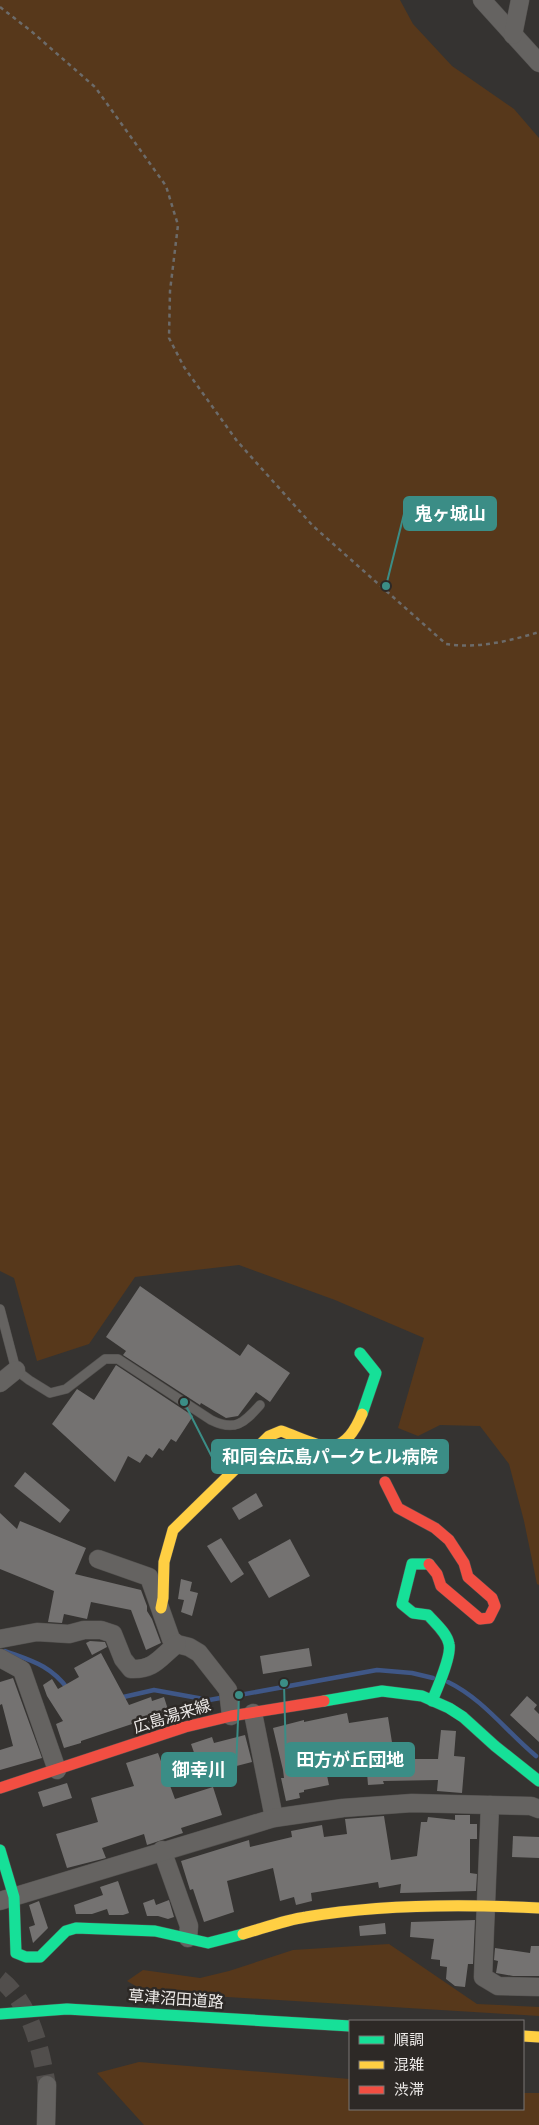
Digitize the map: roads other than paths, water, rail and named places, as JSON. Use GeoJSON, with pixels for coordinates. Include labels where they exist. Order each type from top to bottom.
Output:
{"type":"FeatureCollection","features":[{"type":"Feature","properties":{"kind":"street"},"geometry":{"type":"LineString","coordinates":[[482,0],[539,63]]}},
{"type":"Feature","properties":{"kind":"street"},"geometry":{"type":"LineString","coordinates":[[513,35],[520,0]]}},
{"type":"Feature","properties":{"kind":"street"},"geometry":{"type":"LineString","coordinates":[[161,1608],[165,1599],[163,1580],[166,1544],[172,1530],[251,1456],[269,1436],[281,1431],[328,1448],[336,1447],[345,1442],[355,1430],[376,1372],[360,1353]]}},
{"type":"Feature","properties":{"kind":"street"},"geometry":{"type":"LineString","coordinates":[[0,1383],[16,1370]]}},
{"type":"Feature","properties":{"kind":"street"},"geometry":{"type":"LineString","coordinates":[[386,1482],[398,1508],[435,1528],[449,1540],[464,1564],[468,1577],[492,1598],[494,1606],[488,1618],[480,1619],[441,1586],[437,1574],[429,1564],[412,1564],[402,1604],[413,1613],[428,1615],[444,1633],[450,1645],[445,1668],[432,1700]]}},
{"type":"Feature","properties":{"kind":"street"},"geometry":{"type":"LineString","coordinates":[[98,1559],[149,1577],[171,1639],[177,1644],[189,1647],[199,1653],[228,1690],[231,1716]]}},
{"type":"Feature","properties":{"kind":"street"},"geometry":{"type":"LineString","coordinates":[[0,1639],[37,1632],[69,1634],[84,1630],[101,1630],[112,1634],[123,1659],[131,1669],[142,1670],[155,1665],[164,1654],[177,1644]]}},
{"type":"Feature","properties":{"kind":"street"},"geometry":{"type":"LineString","coordinates":[[0,1658],[22,1670],[57,1770]]}},
{"type":"Feature","properties":{"kind":"street","name":"広島湯来線"},"geometry":{"type":"LineString","coordinates":[[0,1788],[185,1728],[231,1716],[382,1691],[422,1696],[464,1717],[495,1746],[539,1781]]}},
{"type":"Feature","properties":{"kind":"street"},"geometry":{"type":"LineString","coordinates":[[252,1713],[274,1818]]}},
{"type":"Feature","properties":{"kind":"street"},"geometry":{"type":"LineString","coordinates":[[7,1899],[162,1850],[274,1818],[343,1808],[412,1803],[531,1806],[539,1809]]}},
{"type":"Feature","properties":{"kind":"street"},"geometry":{"type":"LineString","coordinates":[[490,1805],[483,1977],[498,1986],[539,1987]]}},
{"type":"Feature","properties":{"kind":"street"},"geometry":{"type":"LineString","coordinates":[[0,1850],[16,1953],[26,1958],[38,1958],[50,1950],[65,1932],[76,1928],[155,1931],[208,1943],[305,1917],[390,1908],[487,1905],[539,1908]]}},
{"type":"Feature","properties":{"kind":"street"},"geometry":{"type":"LineString","coordinates":[[162,1850],[189,1926],[188,1938]]}},
{"type":"Feature","properties":{"kind":"street","name":"草津沼田道路"},"geometry":{"type":"LineString","coordinates":[[0,2014],[67,2009],[349,2026]]}},
{"type":"Feature","properties":{"kind":"street"},"geometry":{"type":"LineString","coordinates":[[524,2036],[539,2037]]}},
{"type":"Feature","properties":{"kind":"street"},"geometry":{"type":"LineString","coordinates":[[46,2125],[47,2085]]}},
{"type":"Feature","properties":{"kind":"lane"},"geometry":{"type":"LineString","coordinates":[[0,1309],[16,1370],[50,1393],[66,1389],[105,1359],[118,1359],[222,1426],[234,1426],[247,1420],[260,1405]]}},
{"type":"Feature","properties":{"kind":"waterway"},"geometry":{"type":"LineString","coordinates":[[5,1651],[47,1669],[68,1689]]}},
{"type":"Feature","properties":{"kind":"waterway"},"geometry":{"type":"LineString","coordinates":[[234,1696],[377,1670],[412,1673],[433,1678]]}},
{"type":"Feature","properties":{"kind":"waterway"},"geometry":{"type":"LineString","coordinates":[[448,1682],[461,1689],[483,1706],[536,1756]]}},
{"type":"Feature","properties":{"kind":"waterway"},"geometry":{"type":"LineString","coordinates":[[119,1698],[154,1690],[209,1700],[226,1697]]}},
{"type":"Feature","properties":{"kind":"tunnel"},"geometry":{"type":"LineString","coordinates":[[0,1979],[11,1989],[27,2014],[37,2041],[47,2085]]}},
{"type":"Feature","properties":{"kind":"place","name":"鬼ヶ城山"},"geometry":{"type":"Point","coordinates":[386,586]}},
{"type":"Feature","properties":{"kind":"place","name":"和同会広島パークヒル病院"},"geometry":{"type":"Point","coordinates":[184,1402]}},
{"type":"Feature","properties":{"kind":"place","name":"田方が丘団地"},"geometry":{"type":"Point","coordinates":[284,1683]}},
{"type":"Feature","properties":{"kind":"place","name":"御幸川"},"geometry":{"type":"Point","coordinates":[239,1695]}}]}
